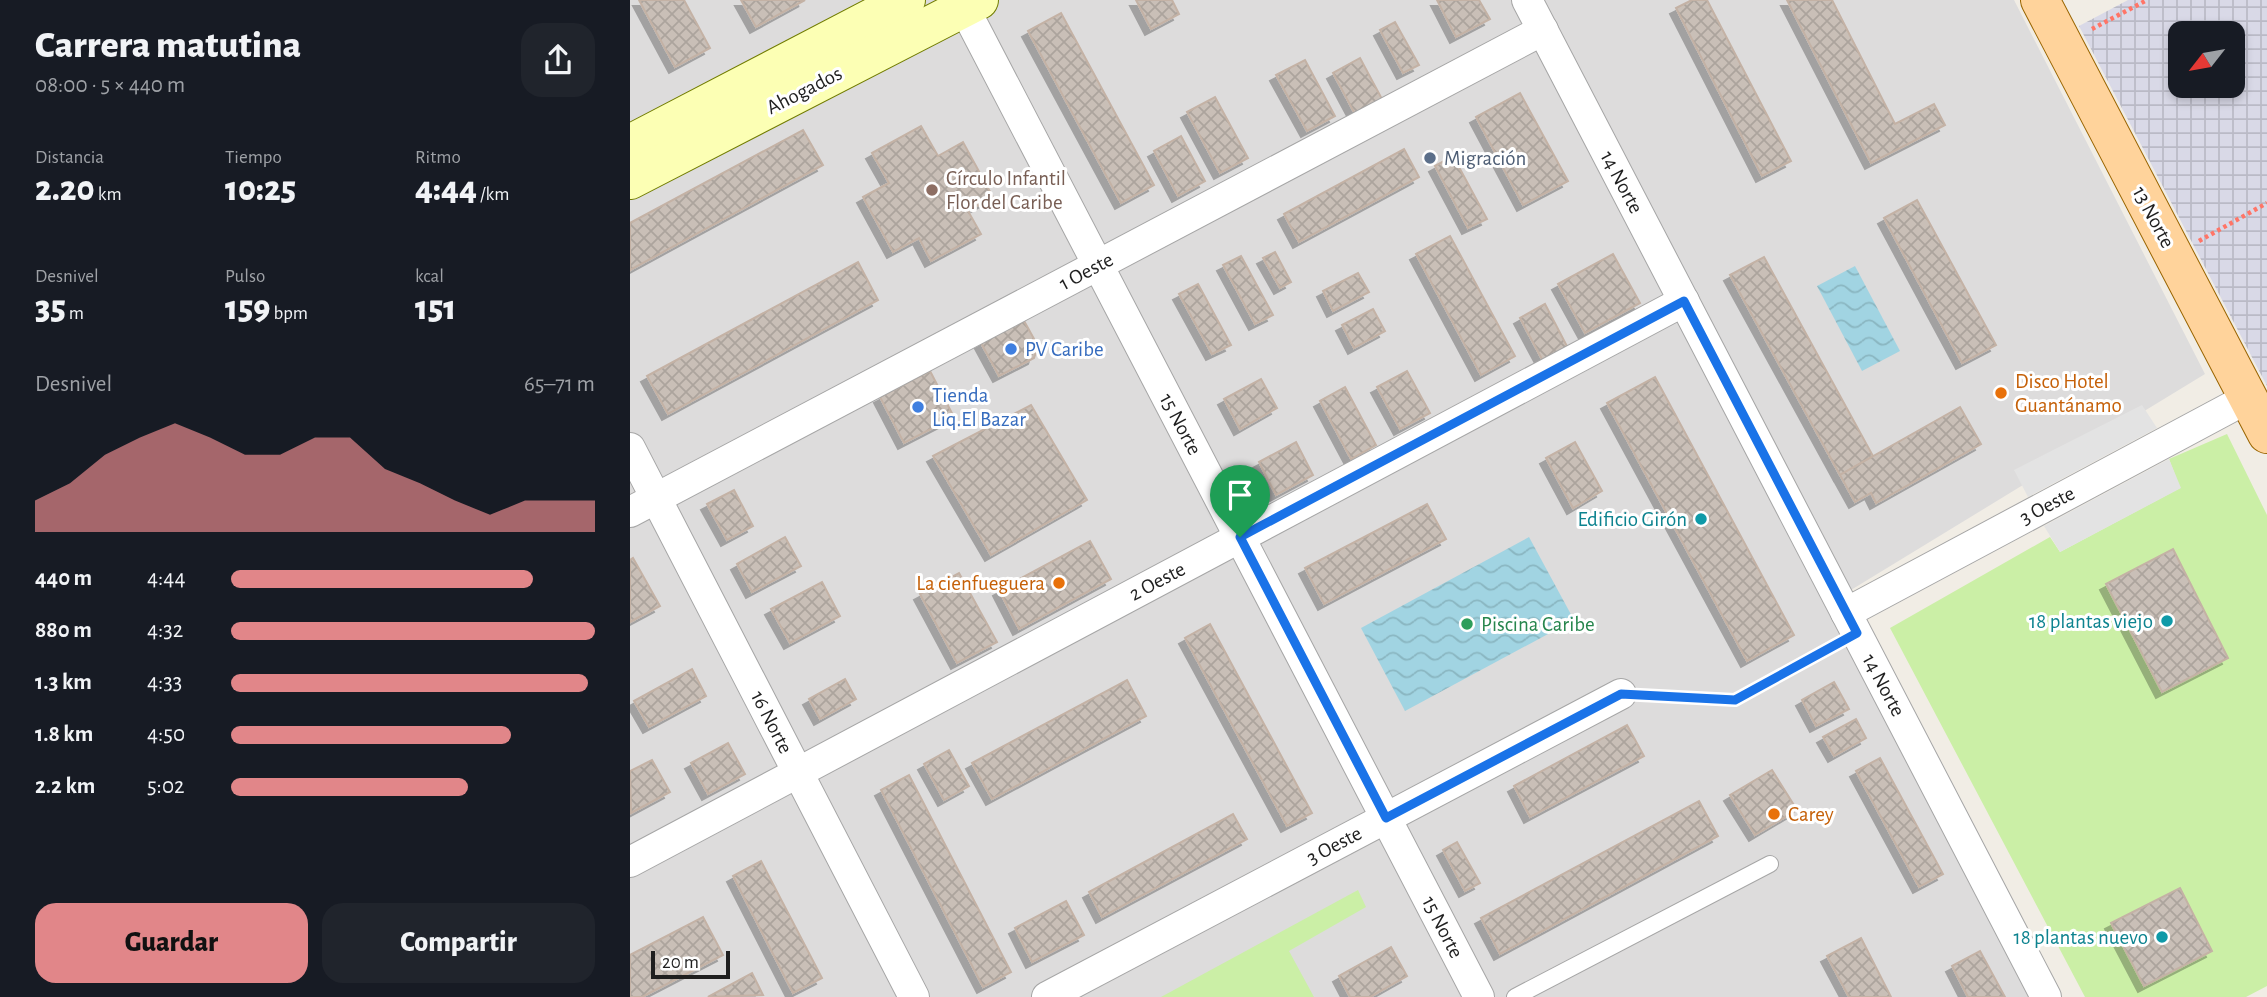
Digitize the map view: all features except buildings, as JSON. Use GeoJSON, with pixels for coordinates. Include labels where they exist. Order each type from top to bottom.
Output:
{"type":"FeatureCollection","features":[{"type":"Feature","properties":{"kind":"main road","name":"Ahogados"},"geometry":{"type":"LineString","coordinates":[[630,144],[906,0]]}},
{"type":"Feature","properties":{"kind":"main road","name":"13 Norte"},"geometry":{"type":"LineString","coordinates":[[2040,0],[2267,434]]}},
{"type":"Feature","properties":{"kind":"main road","name":"Ahogados"},"geometry":{"type":"LineString","coordinates":[[630,180],[968,3]]}},
{"type":"Feature","properties":{"kind":"street","name":"14 Norte"},"geometry":{"type":"LineString","coordinates":[[1527,0],[2046,997]]}},
{"type":"Feature","properties":{"kind":"street","name":"15 Norte"},"geometry":{"type":"LineString","coordinates":[[968,3],[1098,265],[1479,997]]}},
{"type":"Feature","properties":{"kind":"street","name":"1 Oeste"},"geometry":{"type":"LineString","coordinates":[[630,512],[1543,30]]}},
{"type":"Feature","properties":{"kind":"street","name":"2 Oeste"},"geometry":{"type":"LineString","coordinates":[[630,862],[1684,301]]}},
{"type":"Feature","properties":{"kind":"street","name":"3 Oeste"},"geometry":{"type":"LineString","coordinates":[[1852,623],[2248,398]]}},
{"type":"Feature","properties":{"kind":"street","name":"16 Norte"},"geometry":{"type":"LineString","coordinates":[[630,448],[914,997]]}},
{"type":"Feature","properties":{"kind":"street","name":"3 Oeste"},"geometry":{"type":"LineString","coordinates":[[1047,997],[1621,694]]}},
{"type":"Feature","properties":{"kind":"lane"},"geometry":{"type":"LineString","coordinates":[[1515,997],[1770,864]]}},
{"type":"Feature","properties":{"kind":"path"},"geometry":{"type":"LineString","coordinates":[[2063,45],[2147,0]]}},
{"type":"Feature","properties":{"kind":"path"},"geometry":{"type":"LineString","coordinates":[[2174,255],[2267,203]]}},
{"type":"Feature","properties":{"kind":"path"},"geometry":{"type":"LineString","coordinates":[[1621,694],[1735,700],[1852,623]]}},
{"type":"Feature","properties":{"kind":"shaded area"},"geometry":{"type":"Polygon","coordinates":[[[630,0],[2014,0],[2205,374],[1828,604],[2030,997],[630,997],[630,0]]]}},
{"type":"Feature","properties":{"kind":"shaded area"},"geometry":{"type":"Polygon","coordinates":[[[2128,0],[2267,0],[2267,386],[2079,26],[2128,0]]]}},
{"type":"Feature","properties":{"kind":"shaded area"},"geometry":{"type":"Polygon","coordinates":[[[2142,405],[2157,428],[2028,497],[2014,470],[2142,405]]]}},
{"type":"Feature","properties":{"kind":"shaded area"},"geometry":{"type":"Polygon","coordinates":[[[2169,459],[2181,488],[2060,552],[2044,526],[2169,459]]]}},
{"type":"Feature","properties":{"kind":"green space"},"geometry":{"type":"Polygon","coordinates":[[[2227,434],[2267,515],[2267,986],[2246,997],[2085,997],[1890,628],[2050,537],[2060,552],[2180,488],[2169,459],[2227,434]]]}},
{"type":"Feature","properties":{"kind":"green space"},"geometry":{"type":"Polygon","coordinates":[[[1358,890],[1366,907],[1289,951],[1314,997],[1161,997],[1358,890]]]}},
{"type":"Feature","properties":{"kind":"water"},"geometry":{"type":"Polygon","coordinates":[[[1855,266],[1900,351],[1862,371],[1817,286],[1855,266]]]}},
{"type":"Feature","properties":{"kind":"water","name":"Piscina Caribe"},"geometry":{"type":"Polygon","coordinates":[[[1529,537],[1574,620],[1405,711],[1361,628],[1529,537]]]}},
{"type":"Feature","properties":{"kind":"place","name":"Migración"},"geometry":{"type":"Point","coordinates":[1430,158]}},
{"type":"Feature","properties":{"kind":"place","name":"Círculo Infantil Flor del Caribe"},"geometry":{"type":"Point","coordinates":[932,190]}},
{"type":"Feature","properties":{"kind":"place","name":"PV Caribe"},"geometry":{"type":"Point","coordinates":[1011,349]}},
{"type":"Feature","properties":{"kind":"place","name":"Disco Hotel Guantánamo"},"geometry":{"type":"Point","coordinates":[2001,393]}},
{"type":"Feature","properties":{"kind":"place","name":"Tienda Liq.El Bazar"},"geometry":{"type":"Point","coordinates":[918,407]}},
{"type":"Feature","properties":{"kind":"place","name":"Edificio Girón"},"geometry":{"type":"Point","coordinates":[1701,519]}},
{"type":"Feature","properties":{"kind":"place","name":"La cienfueguera"},"geometry":{"type":"Point","coordinates":[1059,583]}},
{"type":"Feature","properties":{"kind":"place","name":"18 plantas viejo"},"geometry":{"type":"Point","coordinates":[2167,621]}},
{"type":"Feature","properties":{"kind":"place","name":"Piscina Caribe"},"geometry":{"type":"Point","coordinates":[1467,624]}},
{"type":"Feature","properties":{"kind":"place","name":"Carey"},"geometry":{"type":"Point","coordinates":[1774,814]}},
{"type":"Feature","properties":{"kind":"place","name":"18 plantas nuevo"},"geometry":{"type":"Point","coordinates":[2162,937]}},
{"type":"Feature","properties":{"kind":"route"},"geometry":{"type":"LineString","coordinates":[[1684,301],[1857,633],[1735,700],[1621,694],[1386,818],[1240,537],[1684,301]]}}]}
